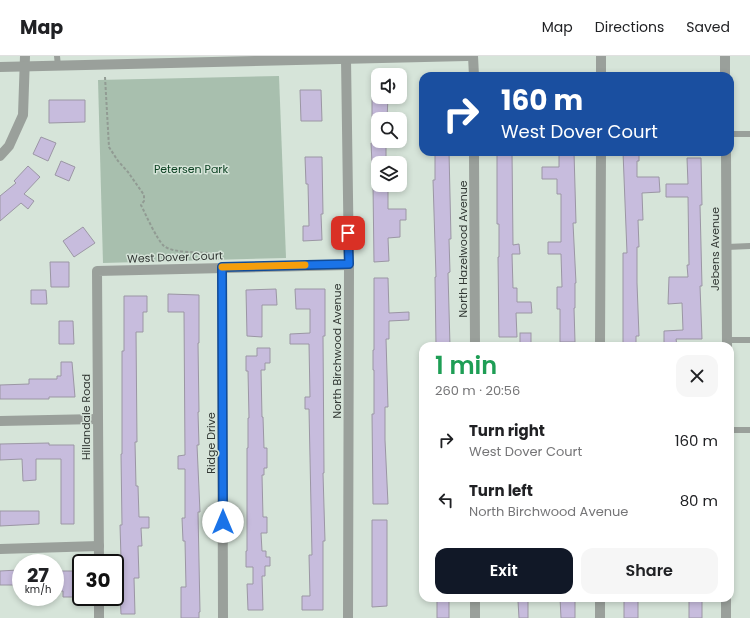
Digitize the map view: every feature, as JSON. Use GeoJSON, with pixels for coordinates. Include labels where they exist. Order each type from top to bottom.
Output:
{"type":"FeatureCollection","features":[{"type":"Feature","properties":{"kind":"street"},"geometry":{"type":"LineString","coordinates":[[0,67],[25,61],[467,56]]}},
{"type":"Feature","properties":{"kind":"street"},"geometry":{"type":"LineString","coordinates":[[473,56],[474,72]]}},
{"type":"Feature","properties":{"kind":"street"},"geometry":{"type":"LineString","coordinates":[[601,56],[601,72]]}},
{"type":"Feature","properties":{"kind":"street"},"geometry":{"type":"LineString","coordinates":[[725,56],[725,72]]}},
{"type":"Feature","properties":{"kind":"street","name":"North Birchwood Avenue"},"geometry":{"type":"LineString","coordinates":[[348,618],[350,58]]}},
{"type":"Feature","properties":{"kind":"street"},"geometry":{"type":"LineString","coordinates":[[0,156],[9,146],[23,115],[25,61]]}},
{"type":"Feature","properties":{"kind":"street","name":"North Hazelwood Avenue"},"geometry":{"type":"LineString","coordinates":[[474,156],[475,342]]}},
{"type":"Feature","properties":{"kind":"street"},"geometry":{"type":"LineString","coordinates":[[600,342],[601,156]]}},
{"type":"Feature","properties":{"kind":"street","name":"Jebens Avenue"},"geometry":{"type":"LineString","coordinates":[[726,156],[727,342]]}},
{"type":"Feature","properties":{"kind":"street","name":"West Dover Court"},"geometry":{"type":"LineString","coordinates":[[97,271],[349,264]]}},
{"type":"Feature","properties":{"kind":"street","name":"Ridge Drive"},"geometry":{"type":"LineString","coordinates":[[222,267],[223,618]]}},
{"type":"Feature","properties":{"kind":"street","name":"Hillandale Road"},"geometry":{"type":"LineString","coordinates":[[97,271],[99,554]]}},
{"type":"Feature","properties":{"kind":"street"},"geometry":{"type":"LineString","coordinates":[[0,421],[98,419]]}},
{"type":"Feature","properties":{"kind":"street"},"geometry":{"type":"LineString","coordinates":[[0,549],[99,546]]}},
{"type":"Feature","properties":{"kind":"street"},"geometry":{"type":"LineString","coordinates":[[474,602],[474,618]]}},
{"type":"Feature","properties":{"kind":"street"},"geometry":{"type":"LineString","coordinates":[[600,602],[600,618]]}},
{"type":"Feature","properties":{"kind":"street"},"geometry":{"type":"LineString","coordinates":[[726,602],[726,618]]}},
{"type":"Feature","properties":{"kind":"street"},"geometry":{"type":"LineString","coordinates":[[99,606],[99,618]]}},
{"type":"Feature","properties":{"kind":"lane"},"geometry":{"type":"LineString","coordinates":[[734,134],[750,134]]}},
{"type":"Feature","properties":{"kind":"lane"},"geometry":{"type":"LineString","coordinates":[[727,247],[750,246]]}},
{"type":"Feature","properties":{"kind":"lane"},"geometry":{"type":"LineString","coordinates":[[734,342],[750,340]]}},
{"type":"Feature","properties":{"kind":"lane"},"geometry":{"type":"LineString","coordinates":[[734,430],[750,430]]}},
{"type":"Feature","properties":{"kind":"path"},"geometry":{"type":"LineString","coordinates":[[105,77],[109,147],[144,195],[144,201],[141,206],[160,241],[164,246],[172,250],[208,253],[210,268]]}},
{"type":"Feature","properties":{"kind":"green space","name":"Petersen Park"},"geometry":{"type":"Polygon","coordinates":[[[279,76],[286,258],[103,263],[98,80],[279,76]]]}},
{"type":"Feature","properties":{"kind":"building"},"geometry":{"type":"Polygon","coordinates":[[[300,90],[321,90],[322,121],[301,121],[300,90]]]}},
{"type":"Feature","properties":{"kind":"building"},"geometry":{"type":"Polygon","coordinates":[[[49,100],[85,100],[85,122],[49,123],[49,100]]]}},
{"type":"Feature","properties":{"kind":"building"},"geometry":{"type":"Polygon","coordinates":[[[372,104],[388,104],[387,112],[372,112],[372,104]]]}},
{"type":"Feature","properties":{"kind":"building"},"geometry":{"type":"Polygon","coordinates":[[[41,137],[56,143],[48,161],[33,154],[41,137]]]}},
{"type":"Feature","properties":{"kind":"building"},"geometry":{"type":"Polygon","coordinates":[[[371,148],[386,148],[386,156],[372,156],[371,148]]]}},
{"type":"Feature","properties":{"kind":"building"},"geometry":{"type":"Polygon","coordinates":[[[435,156],[449,156],[451,239],[449,239],[450,272],[448,273],[450,342],[436,342],[436,277],[433,180],[435,180],[435,156]]]}},
{"type":"Feature","properties":{"kind":"building"},"geometry":{"type":"Polygon","coordinates":[[[497,156],[512,156],[513,245],[519,244],[520,254],[512,254],[513,288],[517,288],[517,302],[531,302],[532,313],[516,313],[517,337],[499,337],[499,224],[497,224],[497,156]]]}},
{"type":"Feature","properties":{"kind":"building"},"geometry":{"type":"Polygon","coordinates":[[[559,156],[574,156],[576,223],[573,223],[576,283],[574,308],[575,342],[560,342],[560,309],[557,309],[557,287],[562,287],[561,254],[548,254],[548,242],[561,242],[561,194],[557,194],[557,179],[542,179],[542,167],[559,167],[559,156]]]}},
{"type":"Feature","properties":{"kind":"building"},"geometry":{"type":"Polygon","coordinates":[[[623,156],[639,156],[639,161],[637,161],[637,177],[659,177],[660,192],[642,193],[643,220],[638,220],[639,247],[637,247],[637,283],[639,336],[636,336],[636,342],[623,342],[623,253],[627,253],[623,156]]]}},
{"type":"Feature","properties":{"kind":"building"},"geometry":{"type":"Polygon","coordinates":[[[305,157],[322,157],[322,240],[303,241],[303,226],[309,226],[308,184],[306,184],[305,157]]]}},
{"type":"Feature","properties":{"kind":"building"},"geometry":{"type":"Polygon","coordinates":[[[687,158],[701,158],[702,205],[700,205],[702,286],[700,286],[702,339],[676,339],[676,342],[664,342],[664,331],[683,330],[682,303],[668,304],[669,277],[688,277],[687,265],[689,265],[688,197],[666,197],[666,184],[688,184],[687,158]]]}},
{"type":"Feature","properties":{"kind":"building"},"geometry":{"type":"Polygon","coordinates":[[[61,161],[75,167],[69,181],[55,175],[61,161]]]}},
{"type":"Feature","properties":{"kind":"building"},"geometry":{"type":"Polygon","coordinates":[[[28,166],[40,177],[24,194],[34,201],[28,209],[21,203],[0,221],[0,196],[16,183],[14,181],[28,166]]]}},
{"type":"Feature","properties":{"kind":"building"},"geometry":{"type":"Polygon","coordinates":[[[373,192],[388,192],[388,209],[406,209],[406,220],[400,220],[400,237],[388,238],[389,261],[374,262],[373,192]]]}},
{"type":"Feature","properties":{"kind":"building"},"geometry":{"type":"Polygon","coordinates":[[[83,227],[95,243],[74,257],[63,241],[83,227]]]}},
{"type":"Feature","properties":{"kind":"building"},"geometry":{"type":"Polygon","coordinates":[[[50,262],[69,262],[69,287],[51,287],[50,262]]]}},
{"type":"Feature","properties":{"kind":"building"},"geometry":{"type":"Polygon","coordinates":[[[374,278],[388,278],[389,313],[409,312],[409,320],[389,321],[389,339],[386,339],[388,407],[385,407],[385,440],[388,504],[373,504],[372,414],[374,414],[374,278]]]}},
{"type":"Feature","properties":{"kind":"building"},"geometry":{"type":"Polygon","coordinates":[[[276,289],[277,305],[262,305],[262,337],[247,336],[246,290],[276,289]]]}},
{"type":"Feature","properties":{"kind":"building"},"geometry":{"type":"Polygon","coordinates":[[[295,289],[325,289],[325,336],[323,336],[323,473],[325,541],[323,541],[323,610],[302,610],[302,596],[310,596],[309,555],[312,555],[309,409],[305,409],[305,397],[310,397],[309,344],[290,344],[290,334],[310,333],[310,309],[296,309],[295,289]]]}},
{"type":"Feature","properties":{"kind":"building"},"geometry":{"type":"Polygon","coordinates":[[[31,290],[46,290],[47,304],[31,304],[31,290]]]}},
{"type":"Feature","properties":{"kind":"building"},"geometry":{"type":"Polygon","coordinates":[[[168,294],[199,295],[199,445],[197,445],[200,512],[198,512],[199,618],[181,618],[181,587],[186,587],[185,541],[183,541],[182,518],[185,518],[185,469],[178,469],[178,456],[185,455],[184,312],[168,312],[168,294]]]}},
{"type":"Feature","properties":{"kind":"building"},"geometry":{"type":"Polygon","coordinates":[[[124,296],[147,296],[147,312],[143,312],[143,332],[136,332],[137,442],[135,442],[136,486],[138,486],[139,517],[149,517],[149,528],[141,528],[142,546],[138,546],[139,578],[134,578],[135,614],[121,614],[121,606],[124,606],[124,554],[121,554],[120,525],[122,525],[122,351],[124,351],[124,296]]]}},
{"type":"Feature","properties":{"kind":"building"},"geometry":{"type":"Polygon","coordinates":[[[59,321],[73,321],[74,344],[59,344],[59,321]]]}},
{"type":"Feature","properties":{"kind":"building"},"geometry":{"type":"Polygon","coordinates":[[[520,333],[531,333],[531,342],[520,342],[520,333]]]}},
{"type":"Feature","properties":{"kind":"building"},"geometry":{"type":"Polygon","coordinates":[[[257,348],[270,348],[270,363],[265,363],[265,370],[261,370],[264,448],[267,448],[267,468],[264,468],[264,475],[262,475],[263,517],[267,517],[267,533],[261,533],[262,551],[266,551],[266,557],[270,557],[270,566],[265,566],[265,576],[262,576],[263,610],[248,610],[247,584],[253,584],[253,567],[246,567],[247,448],[249,418],[248,371],[246,371],[246,356],[257,356],[257,348]]]}},
{"type":"Feature","properties":{"kind":"building"},"geometry":{"type":"Polygon","coordinates":[[[61,362],[72,362],[75,397],[49,397],[49,399],[0,399],[0,385],[29,384],[29,379],[57,379],[57,376],[61,376],[61,362]]]}},
{"type":"Feature","properties":{"kind":"building"},"geometry":{"type":"Polygon","coordinates":[[[49,443],[49,445],[74,445],[74,524],[61,524],[61,459],[36,459],[36,480],[23,481],[22,459],[0,460],[0,444],[49,443]]]}},
{"type":"Feature","properties":{"kind":"building"},"geometry":{"type":"Polygon","coordinates":[[[0,511],[39,511],[39,524],[0,526],[0,511]]]}},
{"type":"Feature","properties":{"kind":"building"},"geometry":{"type":"Polygon","coordinates":[[[372,520],[387,520],[387,606],[372,607],[372,520]]]}},
{"type":"Feature","properties":{"kind":"building"},"geometry":{"type":"Polygon","coordinates":[[[12,570],[12,585],[0,585],[0,571],[12,570]]]}},
{"type":"Feature","properties":{"kind":"building"},"geometry":{"type":"Polygon","coordinates":[[[64,571],[72,571],[72,597],[64,597],[64,571]]]}},
{"type":"Feature","properties":{"kind":"building"},"geometry":{"type":"Polygon","coordinates":[[[437,602],[449,602],[449,618],[437,618],[437,602]]]}},
{"type":"Feature","properties":{"kind":"building"},"geometry":{"type":"Polygon","coordinates":[[[518,602],[528,602],[528,618],[519,618],[518,602]]]}},
{"type":"Feature","properties":{"kind":"building"},"geometry":{"type":"Polygon","coordinates":[[[560,602],[575,602],[575,618],[561,618],[560,602]]]}},
{"type":"Feature","properties":{"kind":"building"},"geometry":{"type":"Polygon","coordinates":[[[624,602],[638,602],[638,618],[624,618],[624,602]]]}},
{"type":"Feature","properties":{"kind":"building"},"geometry":{"type":"Polygon","coordinates":[[[689,602],[702,602],[702,618],[689,618],[689,602]]]}},
{"type":"Feature","properties":{"kind":"slow traffic"},"geometry":{"type":"LineString","coordinates":[[222,267],[305,265]]}},
{"type":"Feature","properties":{"kind":"route"},"geometry":{"type":"LineString","coordinates":[[223,522],[222,267],[349,264],[348,233]]}}]}
